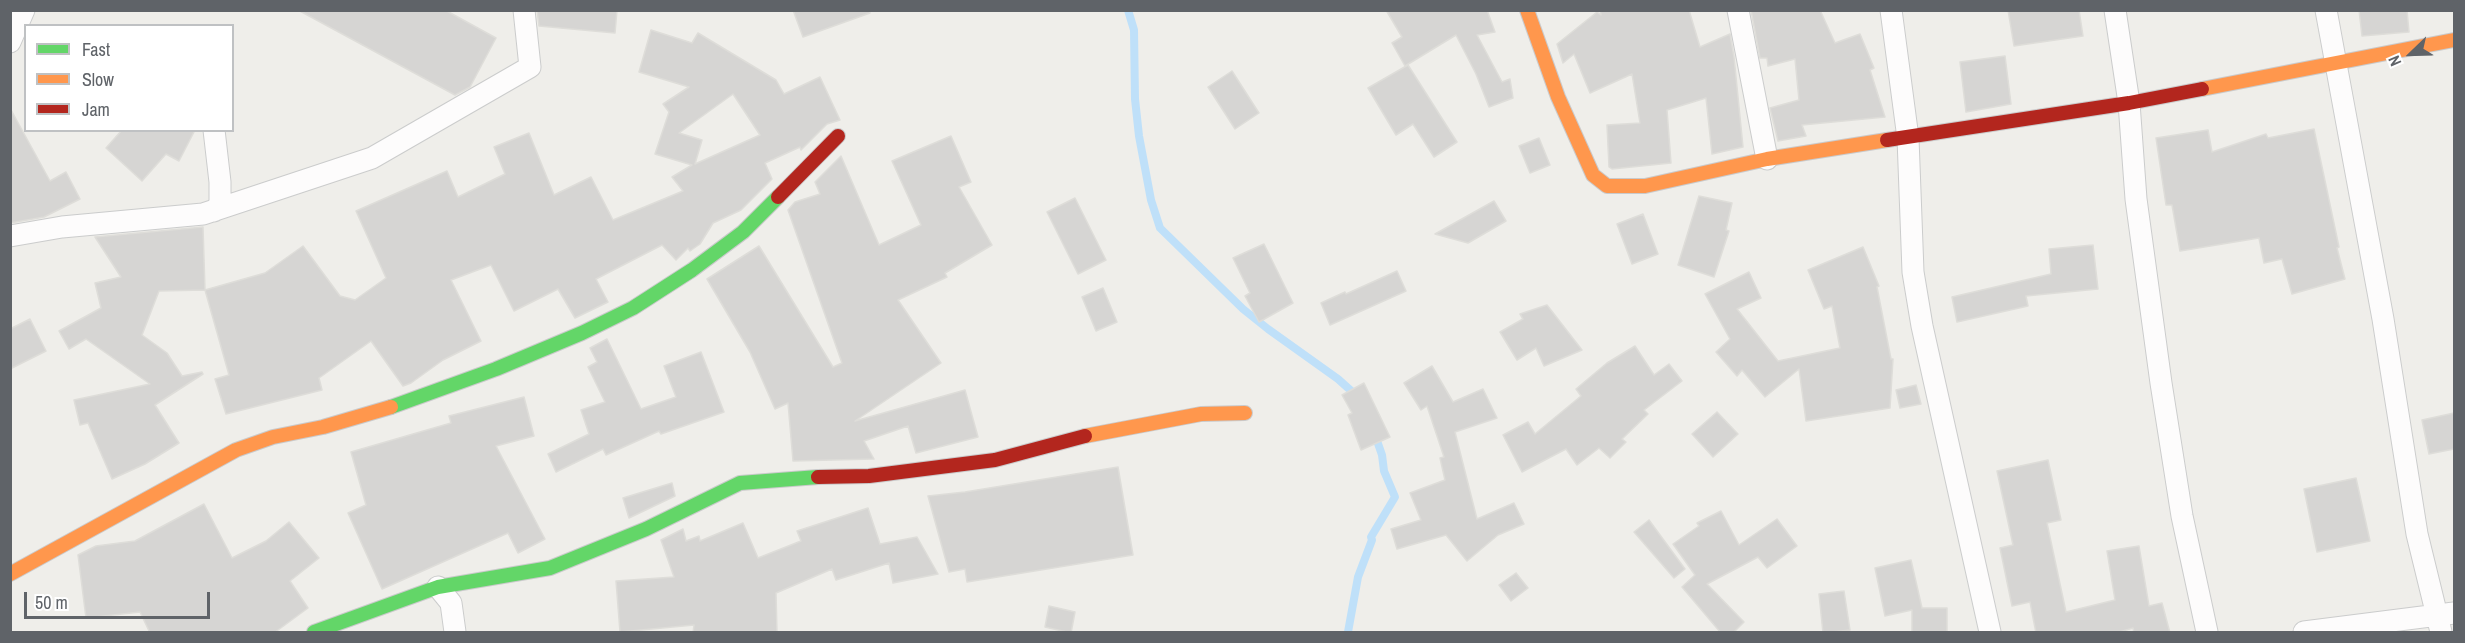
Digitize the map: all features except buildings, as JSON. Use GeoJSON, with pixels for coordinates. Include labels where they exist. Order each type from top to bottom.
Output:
{"type":"FeatureCollection","features":[{"type":"Feature","properties":{"kind":"street"},"geometry":{"type":"LineString","coordinates":[[10,42],[24,10]]}},
{"type":"Feature","properties":{"kind":"street"},"geometry":{"type":"LineString","coordinates":[[10,236],[62,227],[203,214],[372,158],[530,67],[524,10]]}},
{"type":"Feature","properties":{"kind":"street"},"geometry":{"type":"LineString","coordinates":[[1527,10],[1558,97],[1593,176],[1607,186],[1645,186],[1767,159],[2129,103],[2454,40]]}},
{"type":"Feature","properties":{"kind":"street"},"geometry":{"type":"LineString","coordinates":[[1738,10],[1767,159]]}},
{"type":"Feature","properties":{"kind":"street"},"geometry":{"type":"LineString","coordinates":[[1891,10],[1908,138],[1915,283],[1990,633]]}},
{"type":"Feature","properties":{"kind":"street"},"geometry":{"type":"LineString","coordinates":[[2115,10],[2129,103],[2136,199],[2161,383],[2182,516],[2207,633]]}},
{"type":"Feature","properties":{"kind":"street"},"geometry":{"type":"LineString","coordinates":[[2304,633],[2444,620],[2416,534],[2383,319],[2326,10]]}},
{"type":"Feature","properties":{"kind":"street"},"geometry":{"type":"LineString","coordinates":[[214,132],[220,204],[214,211]]}},
{"type":"Feature","properties":{"kind":"street"},"geometry":{"type":"LineString","coordinates":[[10,574],[236,450],[406,402],[496,369],[582,333],[633,308],[692,270],[743,232],[838,136]]}},
{"type":"Feature","properties":{"kind":"street"},"geometry":{"type":"LineString","coordinates":[[314,633],[438,587],[550,567],[646,530],[740,483],[795,477],[869,476],[995,460],[1108,430],[1201,414],[1245,413]]}},
{"type":"Feature","properties":{"kind":"street"},"geometry":{"type":"LineString","coordinates":[[438,587],[451,603],[455,633]]}},
{"type":"Feature","properties":{"kind":"waterway"},"geometry":{"type":"LineString","coordinates":[[1128,10],[1134,30],[1135,99],[1139,136],[1151,200],[1160,228],[1243,309],[1338,379],[1358,397]]}},
{"type":"Feature","properties":{"kind":"waterway"},"geometry":{"type":"LineString","coordinates":[[1348,632],[1358,577],[1372,540],[1371,537],[1395,497],[1384,471],[1382,455],[1375,435]]}},
{"type":"Feature","properties":{"kind":"traffic: fast"},"geometry":{"type":"LineString","coordinates":[[391,407],[496,369],[582,333],[633,308],[692,270],[743,232],[778,197]]}},
{"type":"Feature","properties":{"kind":"traffic: fast"},"geometry":{"type":"LineString","coordinates":[[314,632],[438,587],[550,568],[646,529],[740,483],[818,477]]}},
{"type":"Feature","properties":{"kind":"traffic: slow"},"geometry":{"type":"LineString","coordinates":[[1527,10],[1558,97],[1593,175],[1607,186],[1645,186],[1767,159],[1887,140]]}},
{"type":"Feature","properties":{"kind":"traffic: slow"},"geometry":{"type":"LineString","coordinates":[[2202,89],[2454,40]]}},
{"type":"Feature","properties":{"kind":"traffic: slow"},"geometry":{"type":"LineString","coordinates":[[10,574],[236,450],[273,437],[323,427],[391,407]]}},
{"type":"Feature","properties":{"kind":"traffic: slow"},"geometry":{"type":"LineString","coordinates":[[1085,436],[1201,414],[1245,413]]}},
{"type":"Feature","properties":{"kind":"traffic: jam"},"geometry":{"type":"LineString","coordinates":[[1887,140],[2129,103],[2202,89]]}},
{"type":"Feature","properties":{"kind":"traffic: jam"},"geometry":{"type":"LineString","coordinates":[[778,197],[838,136]]}},
{"type":"Feature","properties":{"kind":"traffic: jam"},"geometry":{"type":"LineString","coordinates":[[818,477],[869,476],[995,460],[1085,436]]}}]}
